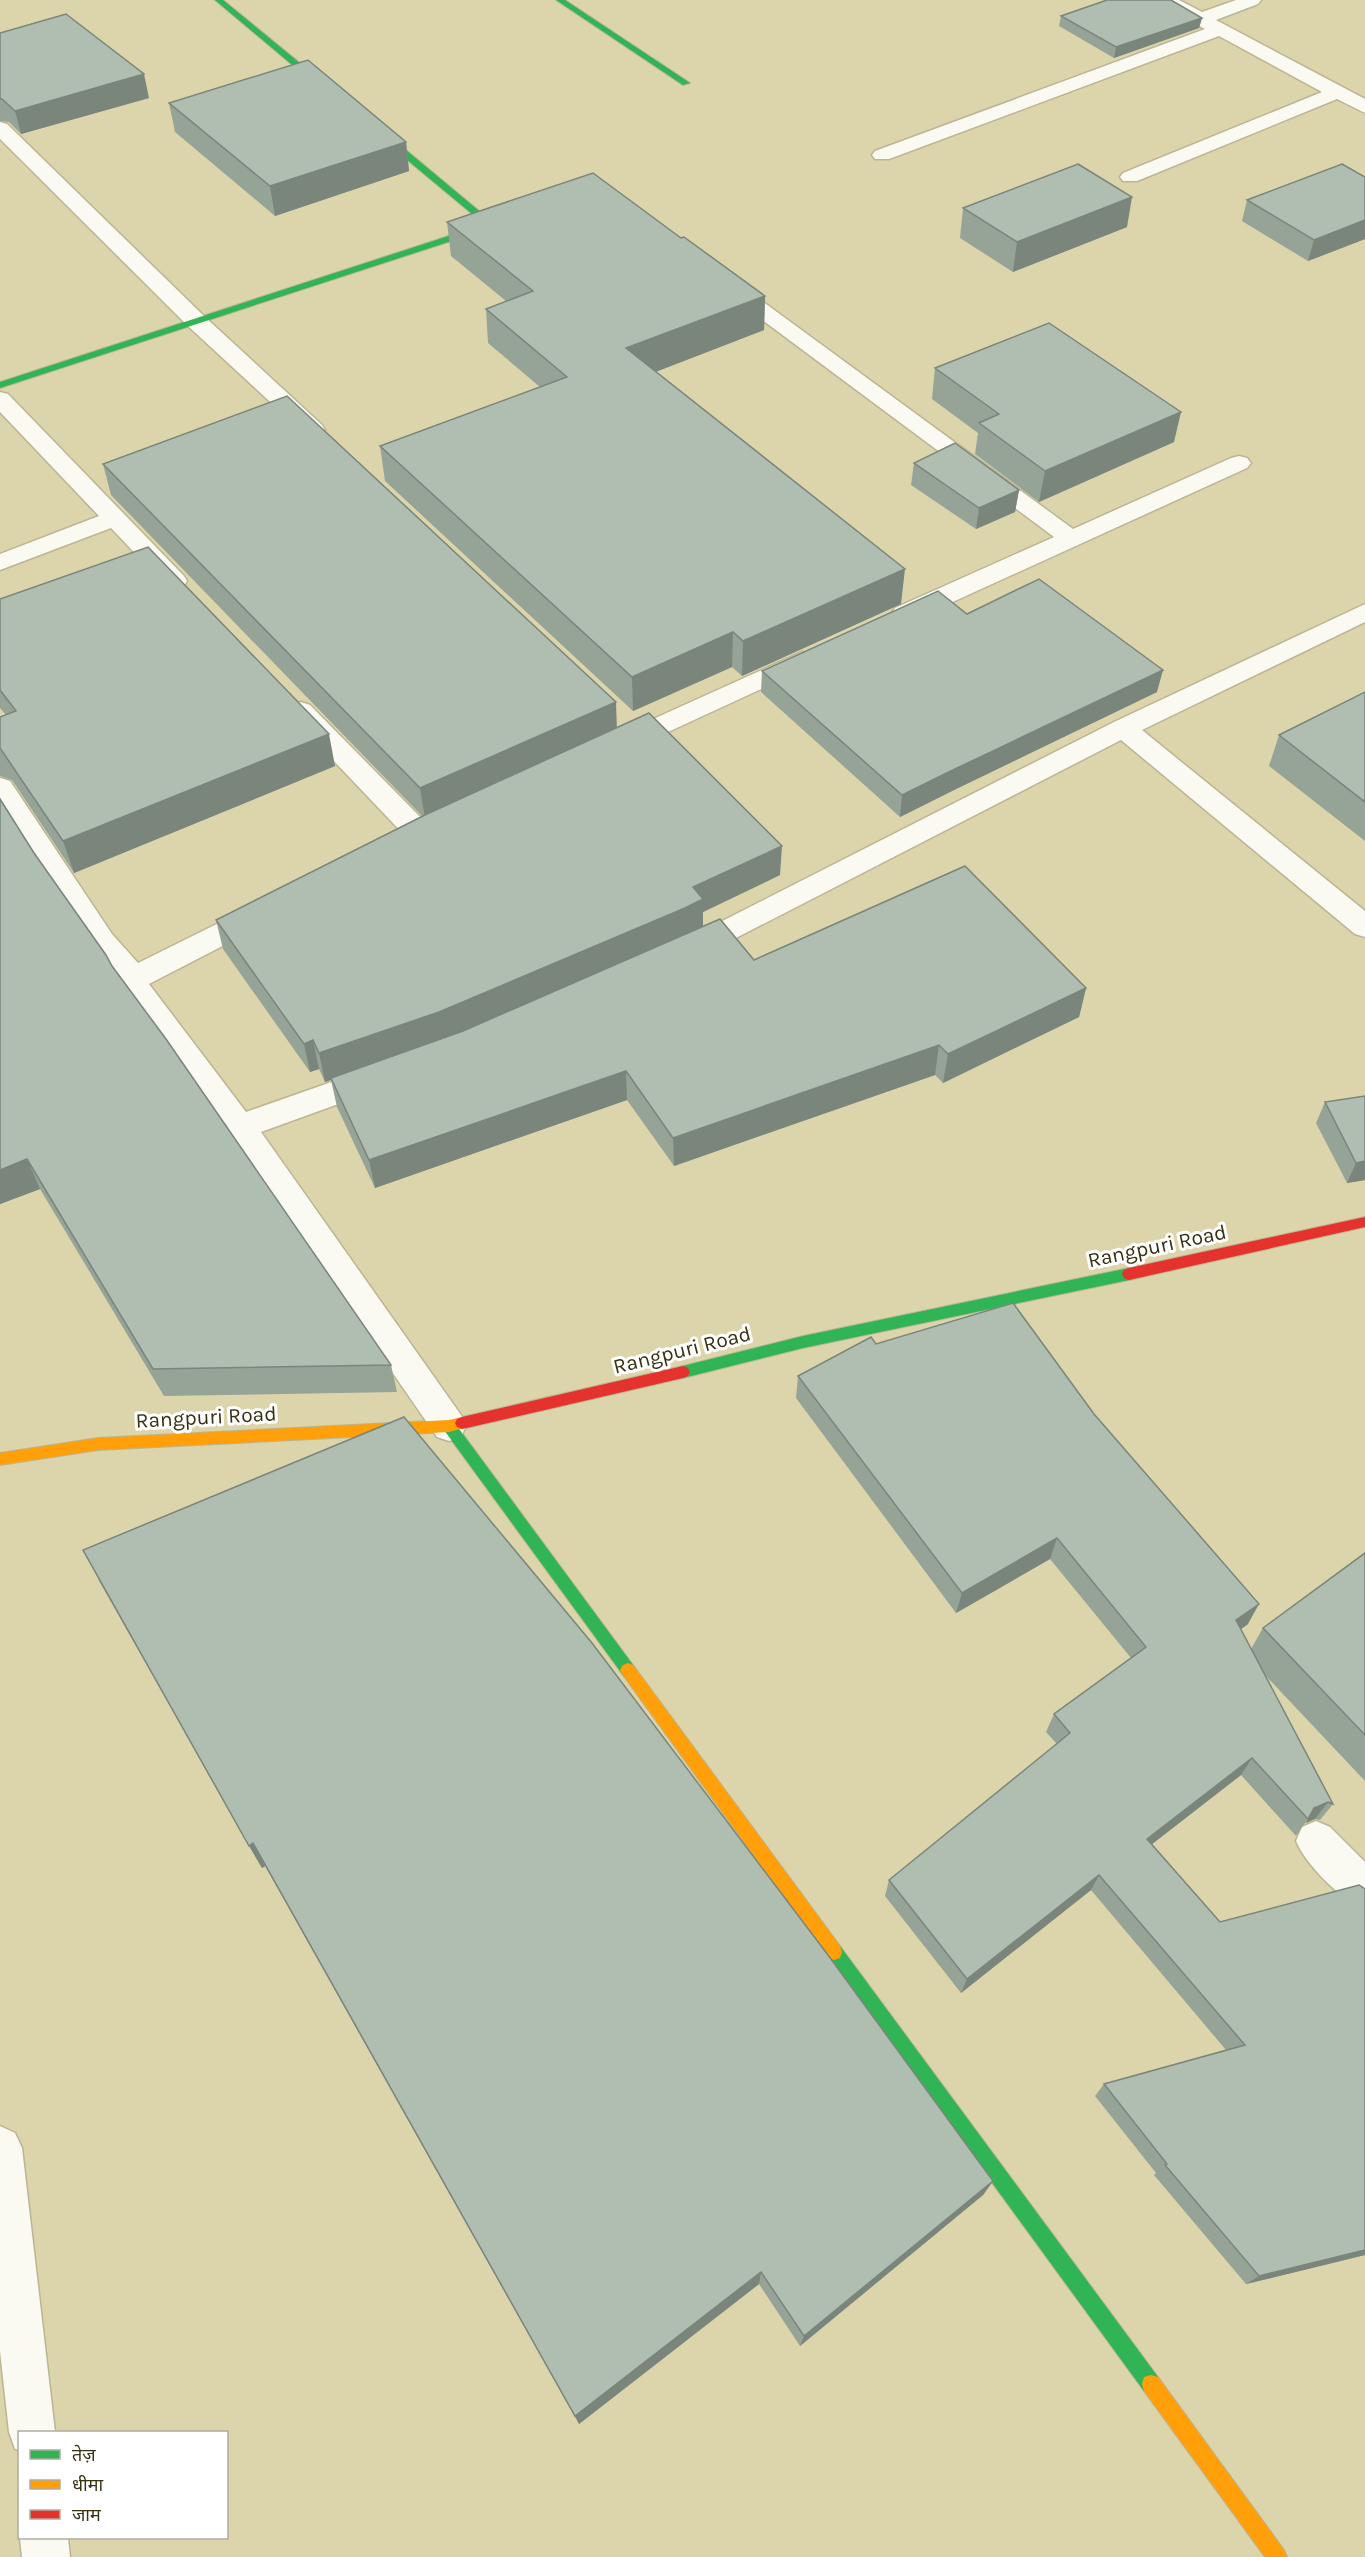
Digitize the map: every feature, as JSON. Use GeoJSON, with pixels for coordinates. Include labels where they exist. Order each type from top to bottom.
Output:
{"type":"FeatureCollection","features":[{"type":"Feature","properties":{"kind":"street"},"geometry":{"type":"LineString","coordinates":[[219,0],[346,105]]}},
{"type":"Feature","properties":{"kind":"street"},"geometry":{"type":"LineString","coordinates":[[560,0],[686,83]]}},
{"type":"Feature","properties":{"kind":"street"},"geometry":{"type":"LineString","coordinates":[[1166,0],[1365,107]]}},
{"type":"Feature","properties":{"kind":"street"},"geometry":{"type":"LineString","coordinates":[[1201,18],[1252,0]]}},
{"type":"Feature","properties":{"kind":"street"},"geometry":{"type":"LineString","coordinates":[[882,155],[1221,29]]}},
{"type":"Feature","properties":{"kind":"street"},"geometry":{"type":"LineString","coordinates":[[1130,177],[1338,92]]}},
{"type":"Feature","properties":{"kind":"street"},"geometry":{"type":"LineString","coordinates":[[364,120],[481,217],[483,224]]}},
{"type":"Feature","properties":{"kind":"street"},"geometry":{"type":"LineString","coordinates":[[0,128],[197,322],[334,449]]}},
{"type":"Feature","properties":{"kind":"street"},"geometry":{"type":"LineString","coordinates":[[0,385],[473,231],[483,224],[505,218]]}},
{"type":"Feature","properties":{"kind":"street"},"geometry":{"type":"LineString","coordinates":[[710,271],[1070,538]]}},
{"type":"Feature","properties":{"kind":"street"},"geometry":{"type":"LineString","coordinates":[[0,399],[189,595]]}},
{"type":"Feature","properties":{"kind":"street"},"geometry":{"type":"LineString","coordinates":[[876,627],[1239,462]]}},
{"type":"Feature","properties":{"kind":"street"},"geometry":{"type":"LineString","coordinates":[[0,563],[114,518]]}},
{"type":"Feature","properties":{"kind":"street"},"geometry":{"type":"LineString","coordinates":[[665,960],[740,925],[1123,728],[1365,612]]}},
{"type":"Feature","properties":{"kind":"street"},"geometry":{"type":"LineString","coordinates":[[595,755],[630,727],[822,651]]}},
{"type":"Feature","properties":{"kind":"street"},"geometry":{"type":"LineString","coordinates":[[288,698],[420,835]]}},
{"type":"Feature","properties":{"kind":"street"},"geometry":{"type":"LineString","coordinates":[[1123,728],[1365,927]]}},
{"type":"Feature","properties":{"kind":"street"},"geometry":{"type":"LineString","coordinates":[[0,787],[102,941],[135,979],[134,988],[240,1127],[449,1425],[1277,2557]]}},
{"type":"Feature","properties":{"kind":"street"},"geometry":{"type":"LineString","coordinates":[[135,979],[283,903]]}},
{"type":"Feature","properties":{"kind":"street"},"geometry":{"type":"LineString","coordinates":[[240,1127],[401,1069]]}},
{"type":"Feature","properties":{"kind":"street","name":"Rangpuri Road"},"geometry":{"type":"LineString","coordinates":[[0,1459],[98,1444],[449,1425],[634,1384],[803,1342],[1113,1278],[1365,1222]]}},
{"type":"Feature","properties":{"kind":"street"},"geometry":{"type":"LineString","coordinates":[[1316,1841],[1365,1890]]}},
{"type":"Feature","properties":{"kind":"street"},"geometry":{"type":"LineString","coordinates":[[0,2148],[32,2431]]}},
{"type":"Feature","properties":{"kind":"street"},"geometry":{"type":"LineString","coordinates":[[44,2539],[46,2557]]}},
{"type":"Feature","properties":{"kind":"building"},"geometry":{"type":"Polygon","coordinates":[[[1107,0],[1171,0],[1202,18],[1116,47],[1061,16],[1107,0]]]}},
{"type":"Feature","properties":{"kind":"building"},"geometry":{"type":"Polygon","coordinates":[[[66,14],[144,74],[15,111],[0,99],[0,33],[66,14]]]}},
{"type":"Feature","properties":{"kind":"building"},"geometry":{"type":"Polygon","coordinates":[[[308,60],[406,142],[270,186],[169,103],[308,60]]]}},
{"type":"Feature","properties":{"kind":"building"},"geometry":{"type":"Polygon","coordinates":[[[1078,164],[1132,197],[1017,242],[963,208],[1078,164]]]}},
{"type":"Feature","properties":{"kind":"building"},"geometry":{"type":"Polygon","coordinates":[[[1342,164],[1365,177],[1365,220],[1314,240],[1247,200],[1342,164]]]}},
{"type":"Feature","properties":{"kind":"building"},"geometry":{"type":"Polygon","coordinates":[[[593,173],[765,296],[626,348],[905,569],[743,641],[733,632],[632,677],[380,446],[567,377],[486,309],[533,291],[447,222],[593,173]]]}},
{"type":"Feature","properties":{"kind":"building"},"geometry":{"type":"Polygon","coordinates":[[[1049,323],[1181,412],[1045,471],[979,423],[999,414],[935,368],[1049,323]]]}},
{"type":"Feature","properties":{"kind":"building"},"geometry":{"type":"Polygon","coordinates":[[[287,396],[616,702],[420,788],[103,464],[287,396]]]}},
{"type":"Feature","properties":{"kind":"building"},"geometry":{"type":"Polygon","coordinates":[[[955,443],[1019,490],[979,508],[914,463],[955,443]]]}},
{"type":"Feature","properties":{"kind":"building"},"geometry":{"type":"Polygon","coordinates":[[[148,547],[329,734],[63,841],[0,748],[0,717],[16,711],[0,690],[0,599],[148,547]]]}},
{"type":"Feature","properties":{"kind":"building"},"geometry":{"type":"Polygon","coordinates":[[[1039,579],[1163,670],[902,795],[762,671],[938,591],[967,614],[1039,579]]]}},
{"type":"Feature","properties":{"kind":"building"},"geometry":{"type":"Polygon","coordinates":[[[1365,692],[1365,802],[1279,735],[1365,692]]]}},
{"type":"Feature","properties":{"kind":"building"},"geometry":{"type":"Polygon","coordinates":[[[649,713],[782,846],[693,887],[703,899],[685,908],[439,1012],[319,1053],[313,1040],[304,1044],[216,920],[427,814],[649,713]]]}},
{"type":"Feature","properties":{"kind":"building"},"geometry":{"type":"Polygon","coordinates":[[[0,799],[34,853],[112,966],[166,1039],[391,1365],[153,1369],[27,1159],[0,1170],[0,799]]]}},
{"type":"Feature","properties":{"kind":"building"},"geometry":{"type":"Polygon","coordinates":[[[965,866],[1086,988],[948,1054],[939,1045],[673,1138],[626,1071],[369,1160],[331,1078],[463,1031],[720,919],[754,960],[965,866]]]}},
{"type":"Feature","properties":{"kind":"building"},"geometry":{"type":"Polygon","coordinates":[[[1365,1096],[1365,1161],[1356,1163],[1325,1102],[1365,1096]]]}},
{"type":"Feature","properties":{"kind":"building"},"geometry":{"type":"Polygon","coordinates":[[[1013,1303],[1094,1414],[1259,1604],[1236,1620],[1333,1804],[1328,1802],[1314,1808],[1308,1819],[1252,1758],[1147,1839],[1220,1922],[1359,1885],[1365,1889],[1365,2250],[1259,2276],[1165,2165],[1167,2164],[1104,2084],[1245,2045],[1099,1875],[967,1979],[889,1880],[1070,1733],[1054,1714],[1146,1647],[1057,1538],[962,1593],[798,1376],[871,1337],[876,1344],[1013,1303]]]}},
{"type":"Feature","properties":{"kind":"building"},"geometry":{"type":"Polygon","coordinates":[[[404,1417],[592,1643],[828,1955],[993,2181],[804,2336],[761,2272],[575,2416],[253,1843],[249,1846],[83,1550],[404,1417]]]}},
{"type":"Feature","properties":{"kind":"building"},"geometry":{"type":"Polygon","coordinates":[[[1365,1553],[1365,1735],[1263,1628],[1365,1553]]]}},
{"type":"Feature","properties":{"kind":"traffic: fast"},"geometry":{"type":"LineString","coordinates":[[219,0],[331,93]]}},
{"type":"Feature","properties":{"kind":"traffic: fast"},"geometry":{"type":"LineString","coordinates":[[560,0],[686,83]]}},
{"type":"Feature","properties":{"kind":"traffic: fast"},"geometry":{"type":"LineString","coordinates":[[0,385],[473,231],[483,224],[481,217],[373,127]]}},
{"type":"Feature","properties":{"kind":"traffic: fast"},"geometry":{"type":"LineString","coordinates":[[683,1372],[803,1342],[1129,1274]]}},
{"type":"Feature","properties":{"kind":"traffic: fast"},"geometry":{"type":"LineString","coordinates":[[449,1426],[628,1670]]}},
{"type":"Feature","properties":{"kind":"traffic: fast"},"geometry":{"type":"LineString","coordinates":[[834,1952],[1151,2384]]}},
{"type":"Feature","properties":{"kind":"traffic: slow"},"geometry":{"type":"LineString","coordinates":[[0,1459],[98,1444],[449,1426],[462,1423]]}},
{"type":"Feature","properties":{"kind":"traffic: slow"},"geometry":{"type":"LineString","coordinates":[[628,1670],[834,1952]]}},
{"type":"Feature","properties":{"kind":"traffic: slow"},"geometry":{"type":"LineString","coordinates":[[1151,2384],[1277,2557]]}},
{"type":"Feature","properties":{"kind":"traffic: jam"},"geometry":{"type":"LineString","coordinates":[[1129,1274],[1365,1222]]}},
{"type":"Feature","properties":{"kind":"traffic: jam"},"geometry":{"type":"LineString","coordinates":[[462,1423],[683,1372]]}}]}
